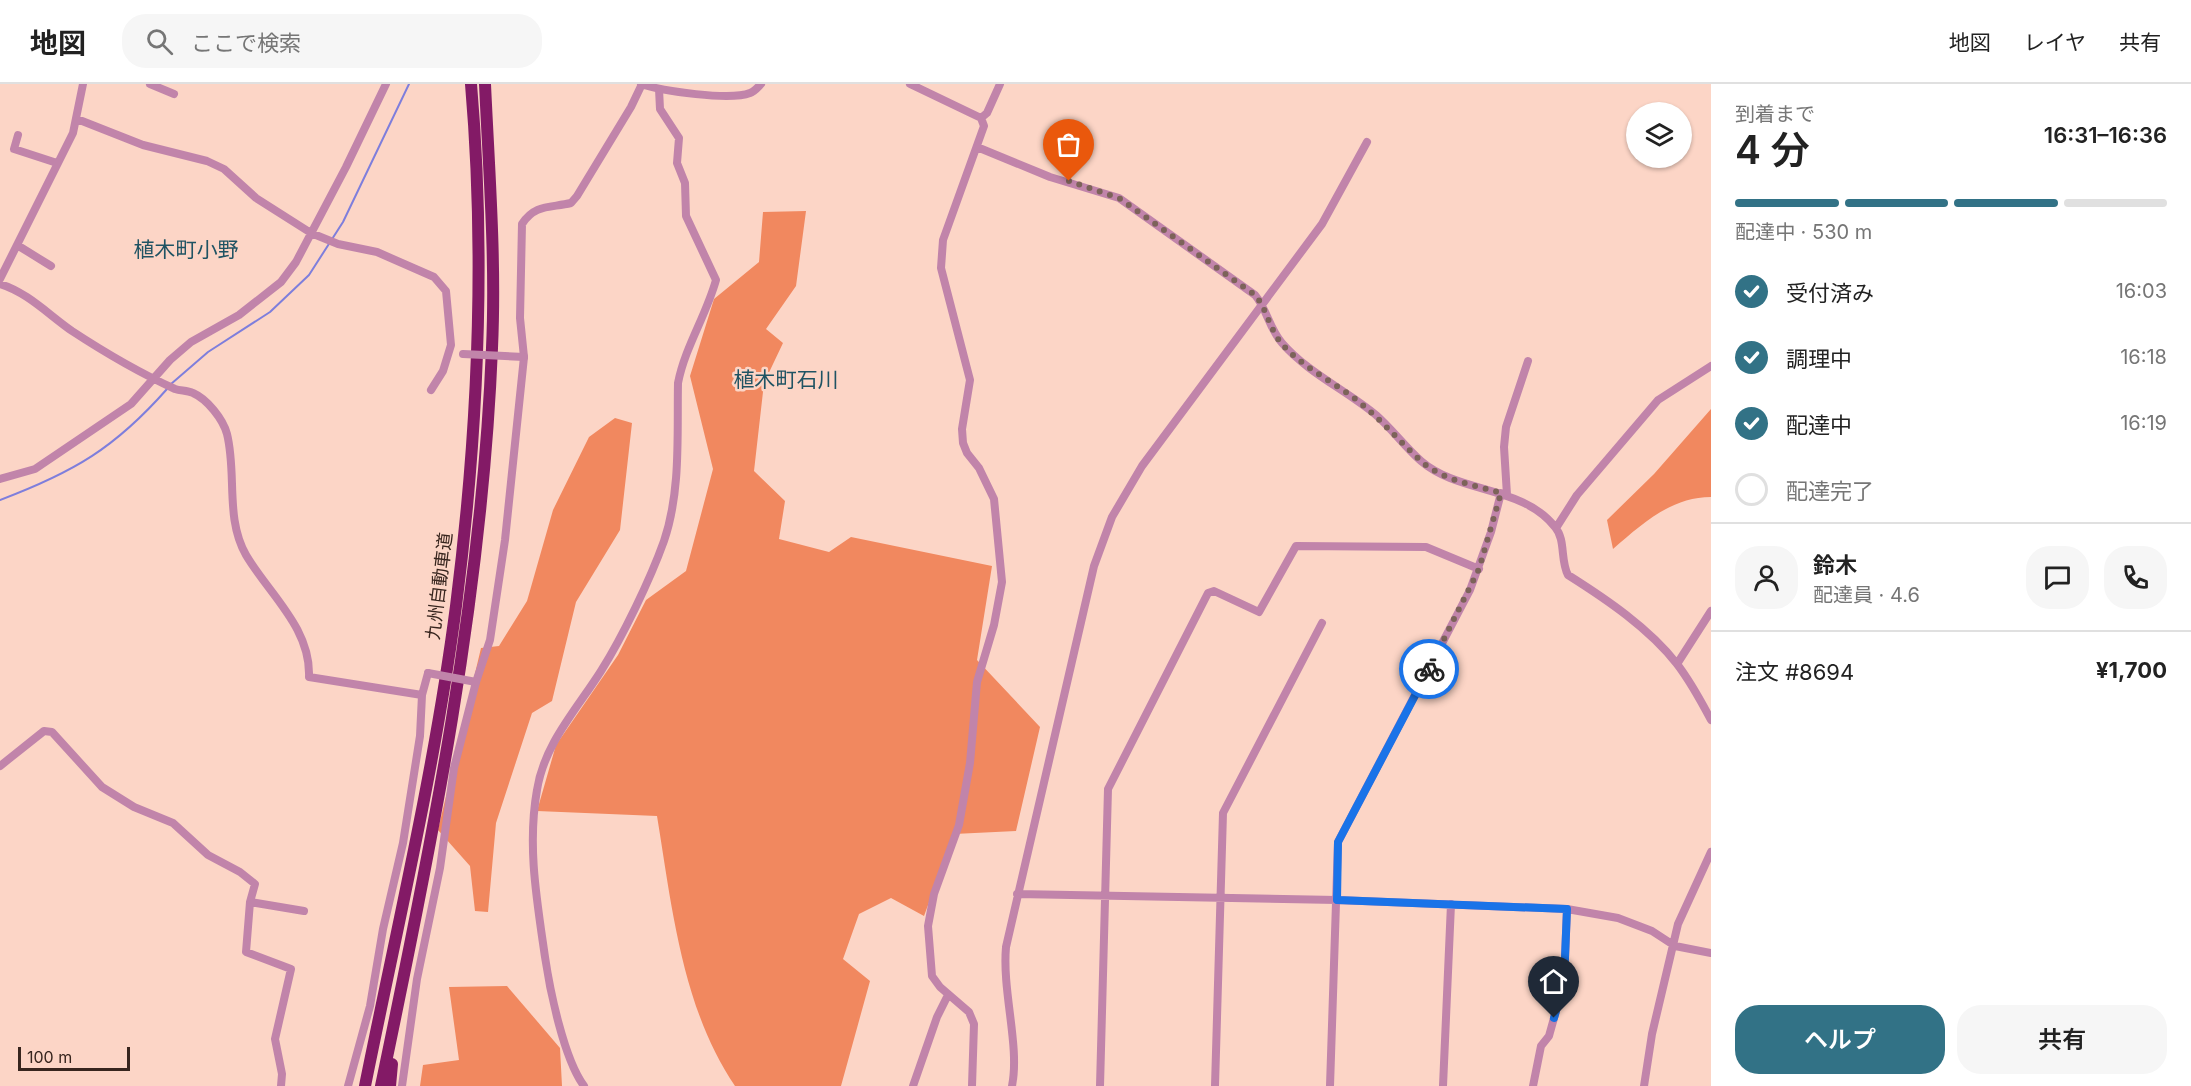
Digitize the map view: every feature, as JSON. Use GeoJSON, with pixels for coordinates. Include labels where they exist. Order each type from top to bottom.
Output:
{"type":"FeatureCollection","features":[{"type":"Feature","properties":{"kind":"highway","name":"九州自動車道"},"geometry":{"type":"LineString","coordinates":[[365,1085],[426,786],[456,607],[478,366],[480,271],[471,84]]}},
{"type":"Feature","properties":{"kind":"highway","name":"九州自動車道"},"geometry":{"type":"LineString","coordinates":[[381,1086],[458,679],[479,512],[492,346],[492,249],[484,84]]}},
{"type":"Feature","properties":{"kind":"highway"},"geometry":{"type":"LineString","coordinates":[[390,1086],[399,1000]]}},
{"type":"Feature","properties":{"kind":"street"},"geometry":{"type":"LineString","coordinates":[[0,279],[77,119],[83,84]]}},
{"type":"Feature","properties":{"kind":"street"},"geometry":{"type":"LineString","coordinates":[[150,84],[174,94]]}},
{"type":"Feature","properties":{"kind":"street"},"geometry":{"type":"LineString","coordinates":[[0,478],[35,469],[131,404],[158,380],[170,360],[191,342],[239,315],[282,282],[311,233],[386,84]]}},
{"type":"Feature","properties":{"kind":"street"},"geometry":{"type":"LineString","coordinates":[[402,1086],[417,979],[440,868],[454,768],[476,682],[490,640],[518,435],[524,357],[520,318],[522,224],[527,215],[542,206],[571,203],[577,196],[632,107],[641,84],[732,95],[751,93],[761,84]]}},
{"type":"Feature","properties":{"kind":"street"},"geometry":{"type":"LineString","coordinates":[[909,84],[981,118],[984,126],[943,240],[941,268],[970,380],[962,429],[963,443],[967,453],[980,468],[994,499],[1002,582],[994,625],[976,682],[970,763],[959,825],[930,909],[928,941],[932,976],[948,995],[969,1012],[974,1024],[972,1086]]}},
{"type":"Feature","properties":{"kind":"street"},"geometry":{"type":"LineString","coordinates":[[981,118],[987,113],[1000,84]]}},
{"type":"Feature","properties":{"kind":"street"},"geometry":{"type":"LineString","coordinates":[[584,1086],[578,1078],[558,1021],[547,967],[531,852],[537,788],[554,741],[618,642],[664,541],[674,496],[678,383],[686,351],[708,307],[716,280],[686,216],[685,183],[677,163],[680,138],[660,109],[655,87]]}},
{"type":"Feature","properties":{"kind":"street"},"geometry":{"type":"LineString","coordinates":[[77,119],[143,145],[207,161],[224,169],[256,198],[311,233],[338,244],[376,252],[434,277],[443,285],[448,304],[451,352],[431,390]]}},
{"type":"Feature","properties":{"kind":"street"},"geometry":{"type":"LineString","coordinates":[[18,135],[14,149],[57,163]]}},
{"type":"Feature","properties":{"kind":"street"},"geometry":{"type":"LineString","coordinates":[[1012,1086],[1013,1059],[1004,965],[1017,894],[1041,802],[1091,577],[1112,517],[1142,466],[1322,224],[1367,142]]}},
{"type":"Feature","properties":{"kind":"street"},"geometry":{"type":"LineString","coordinates":[[977,147],[1050,177],[1119,198],[1244,287],[1262,303],[1270,326],[1281,343],[1313,370],[1377,416],[1422,462],[1456,480],[1504,494],[1536,510],[1556,528],[1568,575],[1610,604],[1654,640],[1677,663],[1711,720]]}},
{"type":"Feature","properties":{"kind":"street"},"geometry":{"type":"LineString","coordinates":[[17,245],[51,266]]}},
{"type":"Feature","properties":{"kind":"street"},"geometry":{"type":"LineString","coordinates":[[0,284],[14,288],[73,331],[158,380],[177,390],[193,393],[211,408],[227,433],[237,534],[245,554],[290,614],[296,632],[302,639],[309,666],[309,677],[422,695]]}},
{"type":"Feature","properties":{"kind":"street"},"geometry":{"type":"LineString","coordinates":[[451,352],[524,357]]}},
{"type":"Feature","properties":{"kind":"street"},"geometry":{"type":"LineString","coordinates":[[1330,1086],[1338,842],[1479,569],[1504,494],[1506,427],[1528,361]]}},
{"type":"Feature","properties":{"kind":"street"},"geometry":{"type":"LineString","coordinates":[[1556,528],[1577,495],[1658,399],[1711,366]]}},
{"type":"Feature","properties":{"kind":"street"},"geometry":{"type":"LineString","coordinates":[[1100,1086],[1104,896],[1110,781],[1208,593],[1214,591],[1259,612],[1296,546],[1426,547],[1479,569]]}},
{"type":"Feature","properties":{"kind":"street"},"geometry":{"type":"LineString","coordinates":[[1677,663],[1708,622],[1711,611]]}},
{"type":"Feature","properties":{"kind":"street"},"geometry":{"type":"LineString","coordinates":[[1215,1086],[1222,813],[1322,623]]}},
{"type":"Feature","properties":{"kind":"street"},"geometry":{"type":"LineString","coordinates":[[348,1086],[370,1006],[383,929],[403,843],[420,736],[422,695],[428,673],[476,682]]}},
{"type":"Feature","properties":{"kind":"street"},"geometry":{"type":"LineString","coordinates":[[0,766],[44,731],[52,732],[102,787],[134,807],[173,823],[208,855],[240,872],[255,884],[250,902],[246,952],[291,969],[275,1039],[282,1074],[281,1086]]}},
{"type":"Feature","properties":{"kind":"street"},"geometry":{"type":"LineString","coordinates":[[1644,1086],[1662,988],[1678,924],[1711,852]]}},
{"type":"Feature","properties":{"kind":"street"},"geometry":{"type":"LineString","coordinates":[[1017,894],[1337,900],[1567,909],[1618,918],[1652,931],[1674,946],[1711,953]]}},
{"type":"Feature","properties":{"kind":"street"},"geometry":{"type":"LineString","coordinates":[[250,902],[304,911]]}},
{"type":"Feature","properties":{"kind":"street"},"geometry":{"type":"LineString","coordinates":[[1443,1086],[1451,904]]}},
{"type":"Feature","properties":{"kind":"street"},"geometry":{"type":"LineString","coordinates":[[1533,1086],[1541,1046],[1549,1036],[1564,982],[1567,909]]}},
{"type":"Feature","properties":{"kind":"street"},"geometry":{"type":"LineString","coordinates":[[914,1086],[937,1017],[948,995]]}},
{"type":"Feature","properties":{"kind":"shaded area"},"geometry":{"type":"Polygon","coordinates":[[[806,211],[796,286],[766,329],[783,343],[764,383],[754,471],[785,501],[779,539],[829,552],[851,537],[992,566],[977,660],[1040,727],[1016,831],[954,834],[924,916],[891,898],[859,914],[843,959],[870,981],[841,1086],[735,1086],[717,1056],[691,990],[674,921],[657,816],[537,811],[556,745],[618,655],[646,600],[686,571],[713,469],[690,376],[714,299],[759,262],[763,212],[806,211]]]}},
{"type":"Feature","properties":{"kind":"shaded area"},"geometry":{"type":"Polygon","coordinates":[[[1711,409],[1711,497],[1696,498],[1670,507],[1646,522],[1613,549],[1607,520],[1654,474],[1711,409]]]}},
{"type":"Feature","properties":{"kind":"shaded area"},"geometry":{"type":"Polygon","coordinates":[[[615,418],[632,423],[620,530],[576,602],[552,701],[532,713],[496,823],[488,912],[475,911],[470,866],[438,830],[481,648],[499,646],[527,601],[553,510],[589,437],[615,418]]]}},
{"type":"Feature","properties":{"kind":"shaded area"},"geometry":{"type":"Polygon","coordinates":[[[507,986],[560,1048],[562,1086],[420,1086],[423,1065],[459,1060],[449,987],[507,986]]]}},
{"type":"Feature","properties":{"kind":"waterway"},"geometry":{"type":"LineString","coordinates":[[171,384],[208,352],[270,312],[309,275],[343,222],[409,84]]}},
{"type":"Feature","properties":{"kind":"waterway"},"geometry":{"type":"LineString","coordinates":[[0,500],[50,479],[92,456],[129,427],[167,389]]}},
{"type":"Feature","properties":{"kind":"way so far"},"geometry":{"type":"LineString","coordinates":[[1069,181],[1119,198],[1201,259],[1255,295],[1262,303],[1270,326],[1281,343],[1313,370],[1377,416],[1422,462],[1456,480],[1501,493],[1479,569],[1429,669]]}},
{"type":"Feature","properties":{"kind":"district","name":"植木町小野"},"geometry":{"type":"Point","coordinates":[186,249]}},
{"type":"Feature","properties":{"kind":"district","name":"植木町石川"},"geometry":{"type":"Point","coordinates":[786,379]}},
{"type":"Feature","properties":{"kind":"route"},"geometry":{"type":"LineString","coordinates":[[1429,669],[1338,842],[1337,900],[1567,909],[1564,982],[1554,1018]]}}]}
